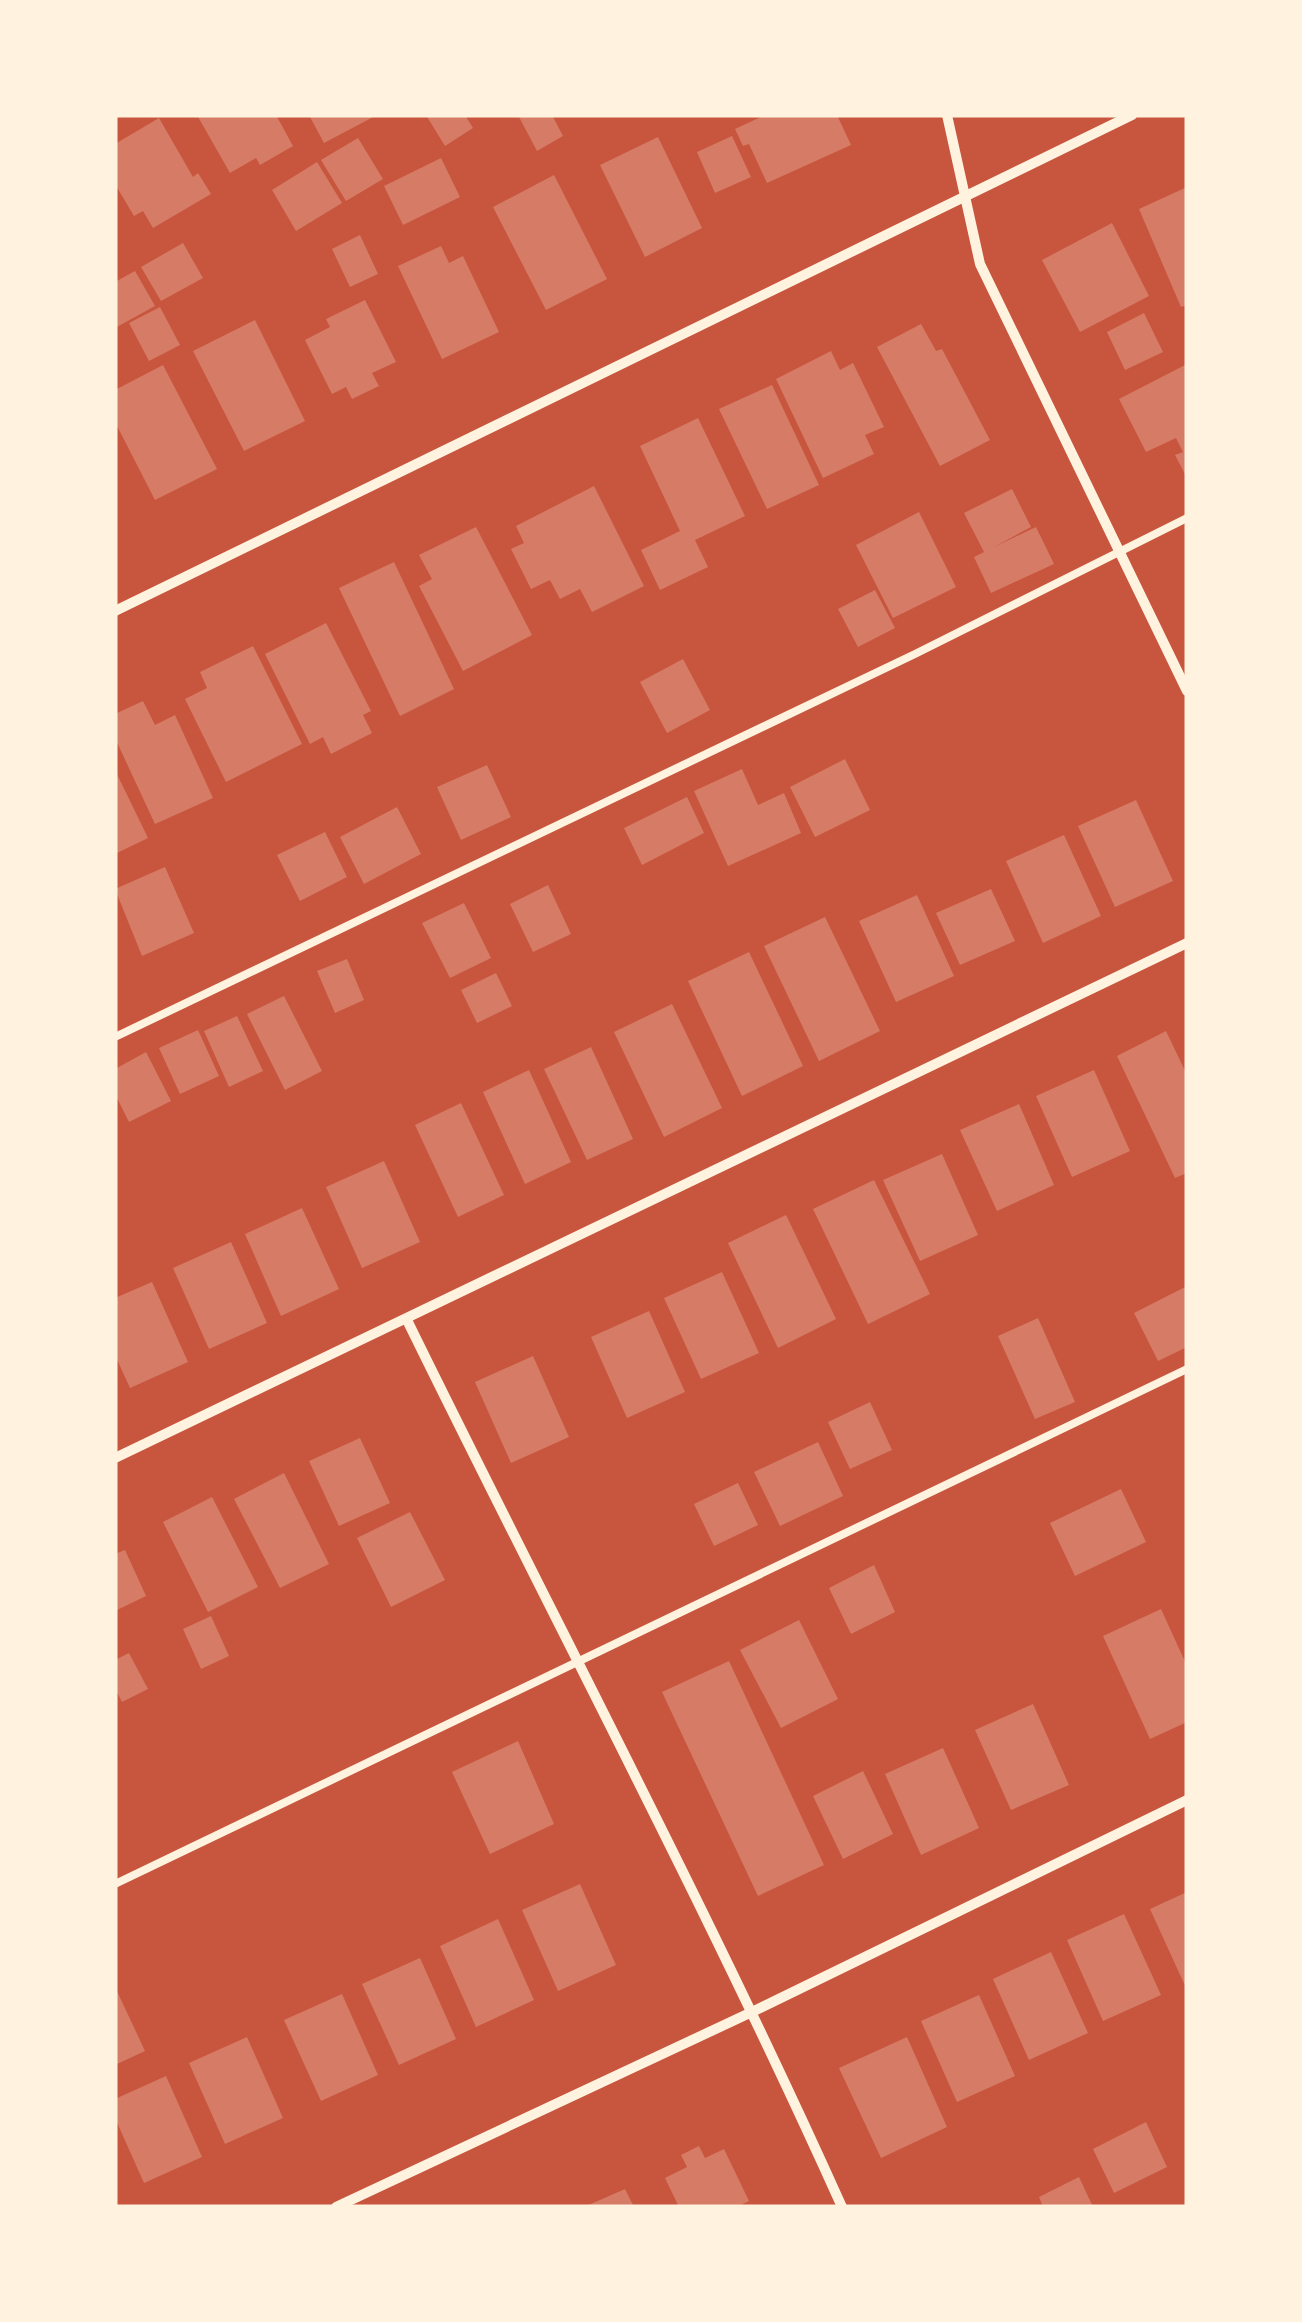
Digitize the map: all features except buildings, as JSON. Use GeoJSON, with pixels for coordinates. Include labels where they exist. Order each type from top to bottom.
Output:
{"type":"FeatureCollection","features":[{"type":"Feature","properties":{"kind":"street"},"geometry":{"type":"LineString","coordinates":[[946,115],[980,264],[1187,690]]}},
{"type":"Feature","properties":{"kind":"street"},"geometry":{"type":"LineString","coordinates":[[115,610],[551,394],[1132,115]]}},
{"type":"Feature","properties":{"kind":"street"},"geometry":{"type":"LineString","coordinates":[[115,1458],[1187,943]]}},
{"type":"Feature","properties":{"kind":"street"},"geometry":{"type":"LineString","coordinates":[[407,1320],[574,1660],[754,2011],[842,2207]]}},
{"type":"Feature","properties":{"kind":"street"},"geometry":{"type":"LineString","coordinates":[[336,2207],[754,2011],[1187,1800]]}},
{"type":"Feature","properties":{"kind":"lane"},"geometry":{"type":"LineString","coordinates":[[115,1037],[915,654],[1187,518]]}},
{"type":"Feature","properties":{"kind":"lane"},"geometry":{"type":"LineString","coordinates":[[115,1884],[574,1660],[1187,1369]]}}]}
